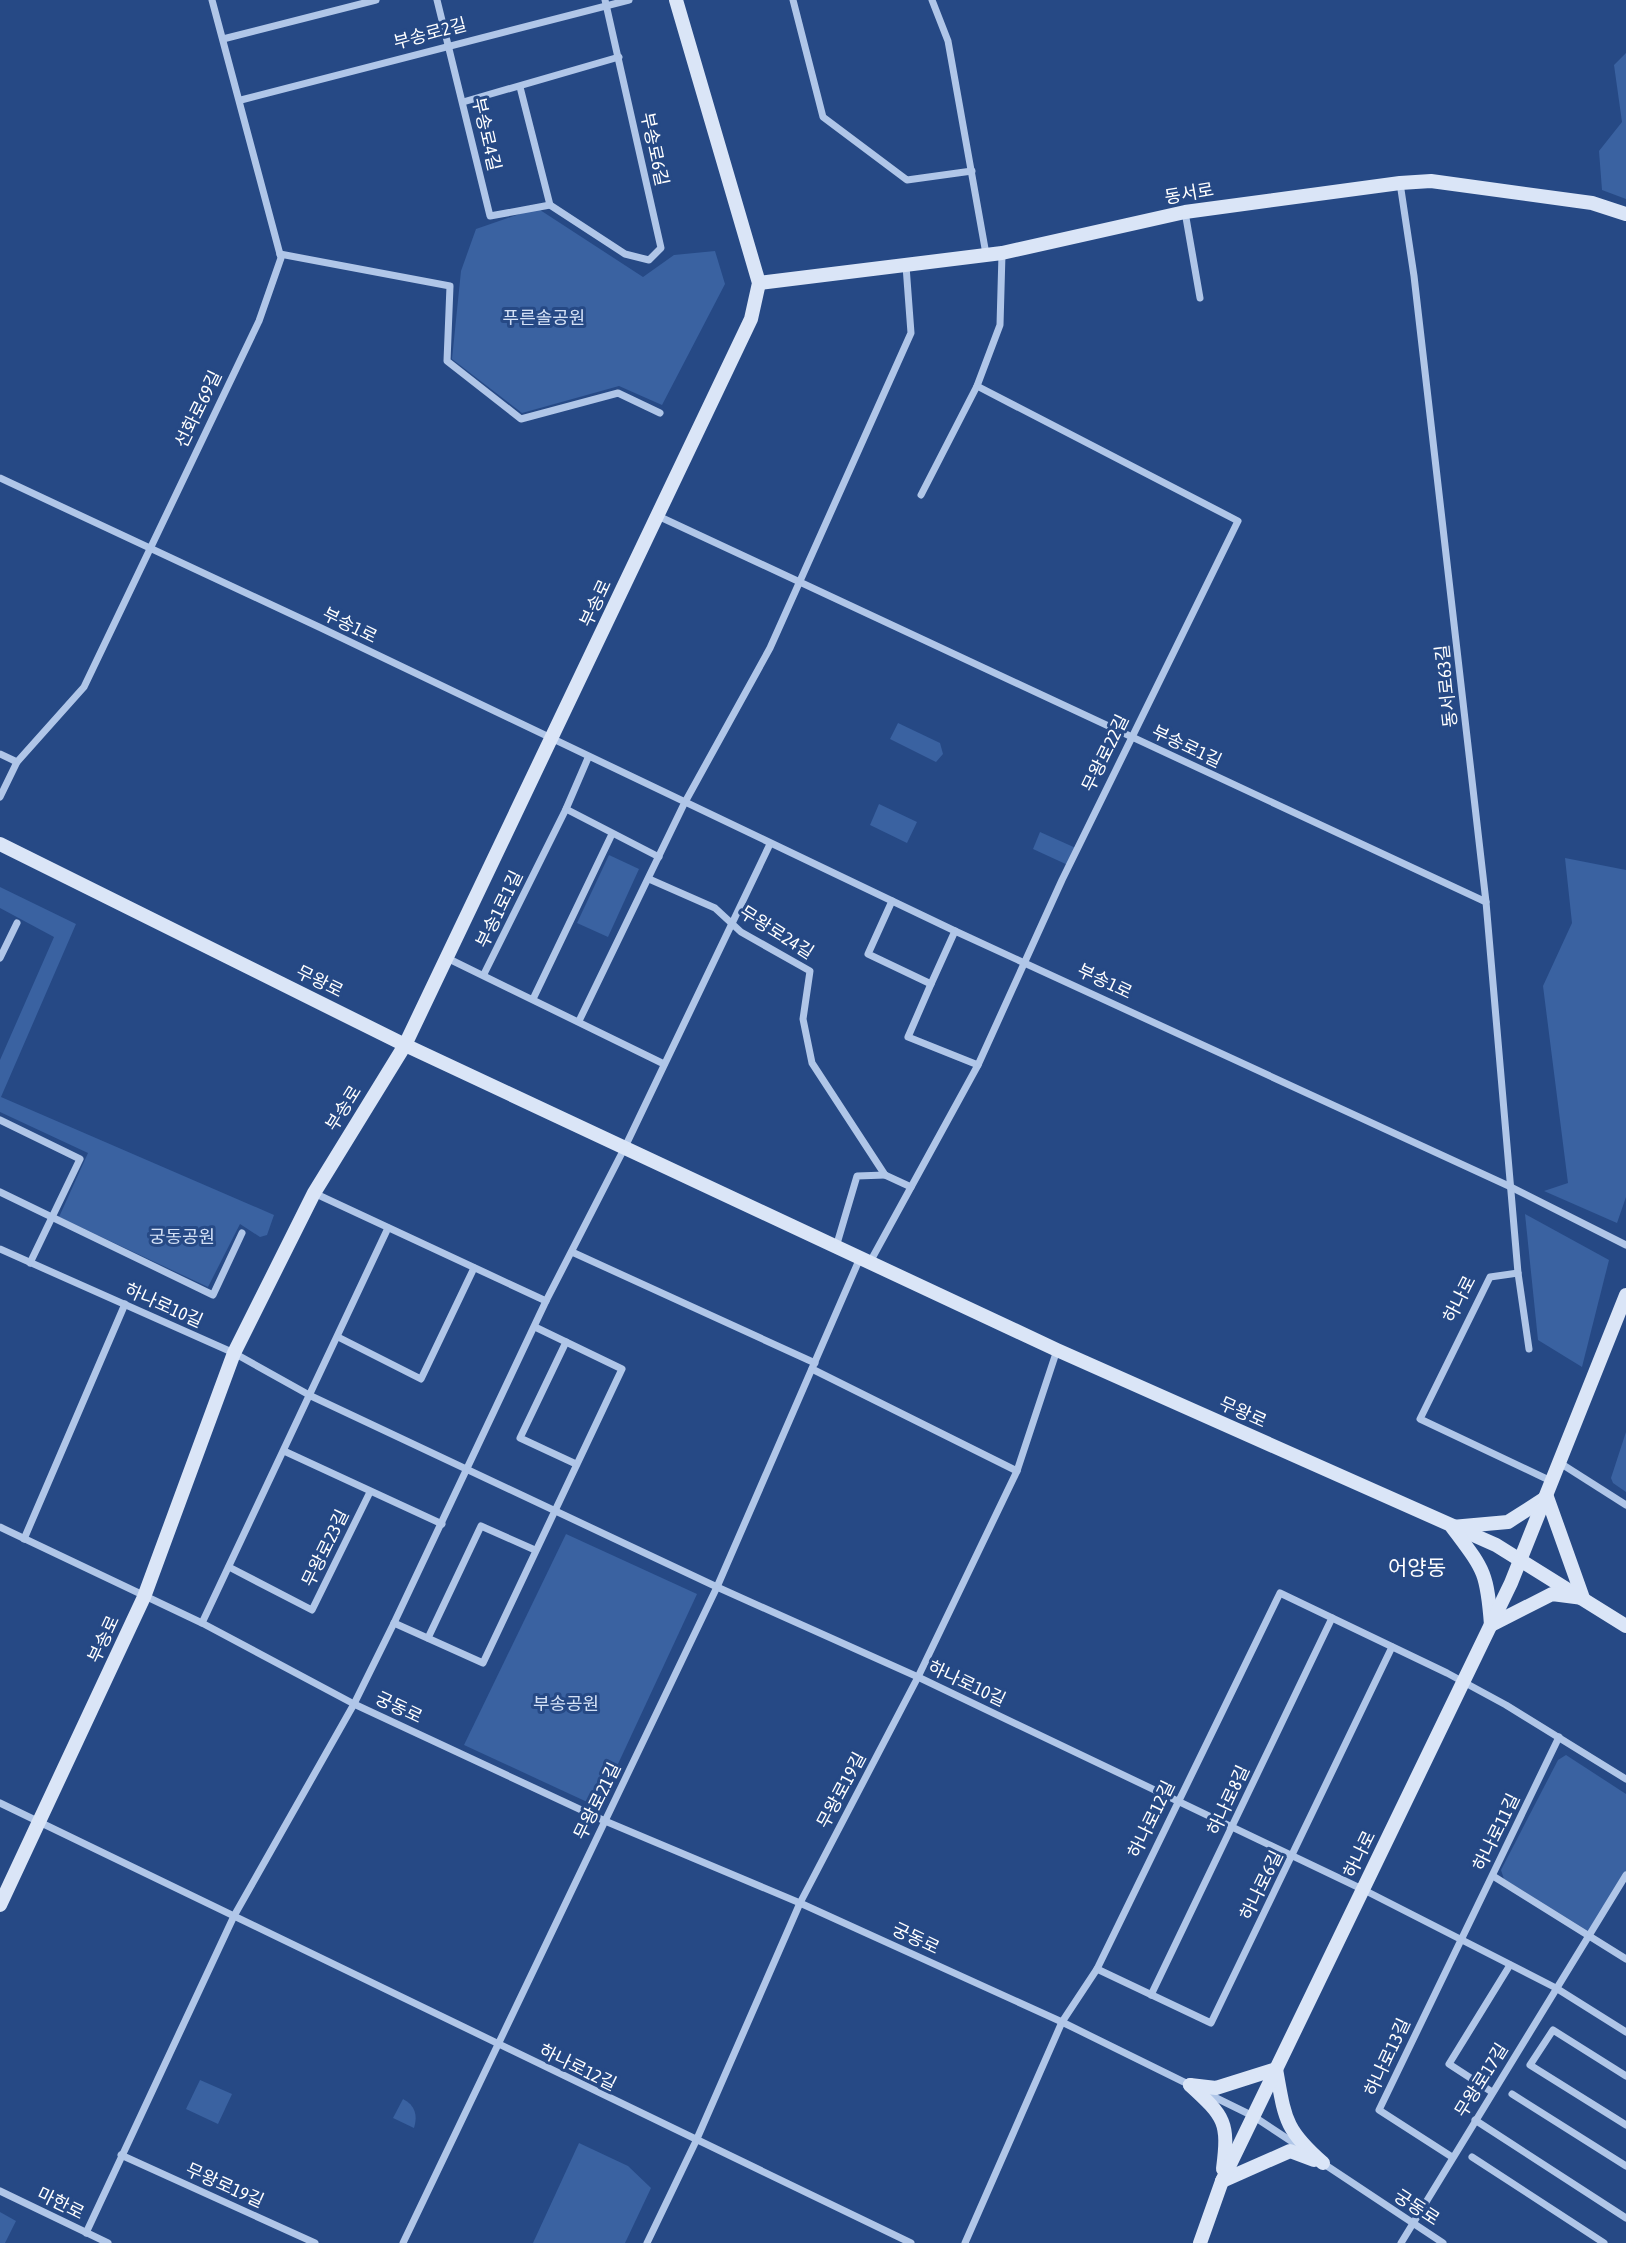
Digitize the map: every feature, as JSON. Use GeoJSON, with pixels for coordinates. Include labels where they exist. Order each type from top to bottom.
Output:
{"type":"FeatureCollection","features":[{"type":"Feature","properties":{"kind":"street"},"geometry":{"type":"LineString","coordinates":[[212,0],[241,100],[280,254],[450,286],[447,361],[521,419],[618,393],[660,412]]}},
{"type":"Feature","properties":{"kind":"street"},"geometry":{"type":"LineString","coordinates":[[223,39],[376,0]]}},
{"type":"Feature","properties":{"kind":"street","name":"부송로4길"},"geometry":{"type":"LineString","coordinates":[[437,0],[491,216],[550,205]]}},
{"type":"Feature","properties":{"kind":"street","name":"부송로2길"},"geometry":{"type":"LineString","coordinates":[[241,100],[606,2],[629,0]]}},
{"type":"Feature","properties":{"kind":"street","name":"부송로"},"geometry":{"type":"LineString","coordinates":[[0,1905],[144,1597],[234,1353],[314,1193],[405,1045],[751,319],[759,283],[676,0]]}},
{"type":"Feature","properties":{"kind":"street"},"geometry":{"type":"LineString","coordinates":[[793,0],[823,117],[907,180],[972,171]]}},
{"type":"Feature","properties":{"kind":"street"},"geometry":{"type":"LineString","coordinates":[[932,0],[948,41],[986,254]]}},
{"type":"Feature","properties":{"kind":"street","name":"부송로6길"},"geometry":{"type":"LineString","coordinates":[[550,205],[625,254],[649,260],[661,248],[606,2]]}},
{"type":"Feature","properties":{"kind":"street"},"geometry":{"type":"LineString","coordinates":[[463,102],[619,57]]}},
{"type":"Feature","properties":{"kind":"street"},"geometry":{"type":"LineString","coordinates":[[520,87],[550,205]]}},
{"type":"Feature","properties":{"kind":"street","name":"동서로"},"geometry":{"type":"LineString","coordinates":[[759,283],[1002,253],[1185,212],[1400,183],[1445,182],[1592,203],[1626,214]]}},
{"type":"Feature","properties":{"kind":"street","name":"동서로63길"},"geometry":{"type":"LineString","coordinates":[[1400,183],[1414,276],[1486,902],[1511,1187]]}},
{"type":"Feature","properties":{"kind":"street"},"geometry":{"type":"LineString","coordinates":[[1185,212],[1200,298]]}},
{"type":"Feature","properties":{"kind":"street"},"geometry":{"type":"LineString","coordinates":[[921,495],[977,386],[1000,325],[1002,253]]}},
{"type":"Feature","properties":{"kind":"street","name":"선화로69길"},"geometry":{"type":"LineString","coordinates":[[0,797],[17,762],[84,687],[259,321],[280,254]]}},
{"type":"Feature","properties":{"kind":"street"},"geometry":{"type":"LineString","coordinates":[[579,1021],[684,804],[770,648],[911,333],[905,264]]}},
{"type":"Feature","properties":{"kind":"street","name":"무왕로22길"},"geometry":{"type":"LineString","coordinates":[[865,1260],[911,1187],[978,1065],[1130,737],[1238,521],[977,386]]}},
{"type":"Feature","properties":{"kind":"street","name":"부송1로"},"geometry":{"type":"LineString","coordinates":[[0,478],[684,804],[1511,1187],[1626,1245]]}},
{"type":"Feature","properties":{"kind":"street","name":"부송로1길"},"geometry":{"type":"LineString","coordinates":[[657,515],[1486,902]]}},
{"type":"Feature","properties":{"kind":"street"},"geometry":{"type":"LineString","coordinates":[[0,754],[17,762]]}},
{"type":"Feature","properties":{"kind":"street","name":"부송1로1길"},"geometry":{"type":"LineString","coordinates":[[588,758],[566,809],[484,974],[664,1064]]}},
{"type":"Feature","properties":{"kind":"street"},"geometry":{"type":"LineString","coordinates":[[566,809],[659,857]]}},
{"type":"Feature","properties":{"kind":"street"},"geometry":{"type":"LineString","coordinates":[[533,999],[612,834]]}},
{"type":"Feature","properties":{"kind":"street","name":"무왕로"},"geometry":{"type":"LineString","coordinates":[[0,844],[405,1045],[1057,1350],[1522,1558],[1626,1626]]}},
{"type":"Feature","properties":{"kind":"street"},"geometry":{"type":"LineString","coordinates":[[354,1704],[770,844]]}},
{"type":"Feature","properties":{"kind":"street","name":"무왕로24길"},"geometry":{"type":"LineString","coordinates":[[649,879],[715,908],[732,923],[810,971],[803,1019],[812,1063],[885,1175]]}},
{"type":"Feature","properties":{"kind":"street"},"geometry":{"type":"LineString","coordinates":[[892,901],[868,954],[931,984]]}},
{"type":"Feature","properties":{"kind":"street"},"geometry":{"type":"LineString","coordinates":[[0,958],[17,923]]}},
{"type":"Feature","properties":{"kind":"street"},"geometry":{"type":"LineString","coordinates":[[955,931],[908,1037],[978,1065]]}},
{"type":"Feature","properties":{"kind":"street"},"geometry":{"type":"LineString","coordinates":[[447,958],[484,974]]}},
{"type":"Feature","properties":{"kind":"street"},"geometry":{"type":"LineString","coordinates":[[0,1120],[80,1158],[30,1264]]}},
{"type":"Feature","properties":{"kind":"street"},"geometry":{"type":"LineString","coordinates":[[836,1247],[857,1176],[885,1175],[911,1187]]}},
{"type":"Feature","properties":{"kind":"street"},"geometry":{"type":"LineString","coordinates":[[1511,1187],[1518,1273],[1529,1349]]}},
{"type":"Feature","properties":{"kind":"street"},"geometry":{"type":"LineString","coordinates":[[0,1192],[213,1295],[242,1233]]}},
{"type":"Feature","properties":{"kind":"street"},"geometry":{"type":"LineString","coordinates":[[314,1193],[547,1301]]}},
{"type":"Feature","properties":{"kind":"street"},"geometry":{"type":"LineString","coordinates":[[202,1623],[312,1396],[388,1228]]}},
{"type":"Feature","properties":{"kind":"street","name":"하나로10길"},"geometry":{"type":"LineString","coordinates":[[0,1249],[234,1353],[312,1396],[718,1587],[918,1677],[1364,1890]]}},
{"type":"Feature","properties":{"kind":"street"},"geometry":{"type":"LineString","coordinates":[[572,1252],[813,1366],[1017,1471]]}},
{"type":"Feature","properties":{"kind":"street","name":"무왕로21길"},"geometry":{"type":"LineString","coordinates":[[403,2243],[718,1587],[813,1366],[865,1260]]}},
{"type":"Feature","properties":{"kind":"street"},"geometry":{"type":"LineString","coordinates":[[338,1337],[421,1379],[474,1268]]}},
{"type":"Feature","properties":{"kind":"street","name":"하나로"},"geometry":{"type":"LineString","coordinates":[[1518,1273],[1490,1277],[1420,1419],[1552,1482]]}},
{"type":"Feature","properties":{"kind":"street","name":"하나로"},"geometry":{"type":"LineString","coordinates":[[1200,2243],[1222,2181],[1522,1558],[1626,1296]]}},
{"type":"Feature","properties":{"kind":"street"},"geometry":{"type":"LineString","coordinates":[[24,1539],[125,1304]]}},
{"type":"Feature","properties":{"kind":"street"},"geometry":{"type":"LineString","coordinates":[[394,1623],[483,1663],[622,1369],[535,1327]]}},
{"type":"Feature","properties":{"kind":"street"},"geometry":{"type":"LineString","coordinates":[[566,1342],[520,1438],[576,1464]]}},
{"type":"Feature","properties":{"kind":"street","name":"무왕로19길"},"geometry":{"type":"LineString","coordinates":[[647,2243],[696,2141],[800,1903],[918,1677],[1017,1471],[1057,1350]]}},
{"type":"Feature","properties":{"kind":"street"},"geometry":{"type":"LineString","coordinates":[[285,1451],[442,1524]]}},
{"type":"Feature","properties":{"kind":"street"},"geometry":{"type":"LineString","coordinates":[[1560,1463],[1626,1505]]}},
{"type":"Feature","properties":{"kind":"street","name":"무왕로23길"},"geometry":{"type":"LineString","coordinates":[[229,1567],[312,1610],[370,1492]]}},
{"type":"Feature","properties":{"kind":"street"},"geometry":{"type":"LineString","coordinates":[[1547,1497],[1583,1598],[1552,1594],[1491,1625],[1488,1581],[1483,1568],[1452,1527],[1508,1521],[1547,1497]]}},
{"type":"Feature","properties":{"kind":"street"},"geometry":{"type":"LineString","coordinates":[[428,1638],[481,1526],[535,1550]]}},
{"type":"Feature","properties":{"kind":"street","name":"궁동로"},"geometry":{"type":"LineString","coordinates":[[0,1527],[202,1623],[354,1704],[605,1821],[800,1903],[1062,2022],[1253,2116],[1443,2243]]}},
{"type":"Feature","properties":{"kind":"street","name":"하나로12길"},"geometry":{"type":"LineString","coordinates":[[965,2243],[1062,2022],[1097,1969],[1280,1593],[1464,1682]]}},
{"type":"Feature","properties":{"kind":"street","name":"하나로8길"},"geometry":{"type":"LineString","coordinates":[[1152,1995],[1332,1618]]}},
{"type":"Feature","properties":{"kind":"street","name":"하나로6길"},"geometry":{"type":"LineString","coordinates":[[1097,1969],[1211,2023],[1392,1647]]}},
{"type":"Feature","properties":{"kind":"street"},"geometry":{"type":"LineString","coordinates":[[1464,1682],[1626,1779]]}},
{"type":"Feature","properties":{"kind":"street","name":"궁동로"},"geometry":{"type":"LineString","coordinates":[[86,2233],[234,1916],[354,1704]]}},
{"type":"Feature","properties":{"kind":"street","name":"하나로11길"},"geometry":{"type":"LineString","coordinates":[[1460,1939],[1559,1737]]}},
{"type":"Feature","properties":{"kind":"street","name":"하나로12길"},"geometry":{"type":"LineString","coordinates":[[0,1803],[497,2046],[911,2243]]}},
{"type":"Feature","properties":{"kind":"street","name":"무왕로17길"},"geometry":{"type":"LineString","coordinates":[[1401,2243],[1626,1875]]}},
{"type":"Feature","properties":{"kind":"street"},"geometry":{"type":"LineString","coordinates":[[1493,1876],[1626,1959]]}},
{"type":"Feature","properties":{"kind":"street"},"geometry":{"type":"LineString","coordinates":[[1364,1890],[1556,1988],[1626,2032]]}},
{"type":"Feature","properties":{"kind":"street","name":"하나로13길"},"geometry":{"type":"LineString","coordinates":[[1452,2157],[1380,2110],[1460,1939]]}},
{"type":"Feature","properties":{"kind":"street"},"geometry":{"type":"LineString","coordinates":[[1492,2092],[1449,2064],[1510,1965]]}},
{"type":"Feature","properties":{"kind":"street"},"geometry":{"type":"LineString","coordinates":[[1626,2076],[1553,2030],[1530,2066],[1626,2125]]}},
{"type":"Feature","properties":{"kind":"street"},"geometry":{"type":"LineString","coordinates":[[1190,2085],[1216,2088],[1276,2069],[1284,2113],[1296,2140],[1323,2163]]}},
{"type":"Feature","properties":{"kind":"street"},"geometry":{"type":"LineString","coordinates":[[1190,2085],[1218,2110],[1227,2135],[1222,2181]]}},
{"type":"Feature","properties":{"kind":"street"},"geometry":{"type":"LineString","coordinates":[[1512,2094],[1626,2166]]}},
{"type":"Feature","properties":{"kind":"street"},"geometry":{"type":"LineString","coordinates":[[1475,2120],[1626,2218]]}},
{"type":"Feature","properties":{"kind":"street"},"geometry":{"type":"LineString","coordinates":[[1222,2181],[1257,2163],[1290,2151],[1323,2163]]}},
{"type":"Feature","properties":{"kind":"street","name":"무왕로19길"},"geometry":{"type":"LineString","coordinates":[[121,2155],[315,2243]]}},
{"type":"Feature","properties":{"kind":"street"},"geometry":{"type":"LineString","coordinates":[[1472,2157],[1604,2243]]}},
{"type":"Feature","properties":{"kind":"street","name":"마한로"},"geometry":{"type":"LineString","coordinates":[[0,2191],[108,2243]]}},
{"type":"Feature","properties":{"kind":"green space"},"geometry":{"type":"Polygon","coordinates":[[[1626,53],[1626,199],[1602,190],[1599,151],[1622,122],[1614,65],[1626,53]]]}},
{"type":"Feature","properties":{"kind":"green space","name":"푸른솔공원"},"geometry":{"type":"Polygon","coordinates":[[[537,208],[643,277],[674,255],[715,251],[725,284],[662,405],[619,386],[522,413],[452,359],[461,271],[476,229],[537,208]]]}},
{"type":"Feature","properties":{"kind":"green space"},"geometry":{"type":"Polygon","coordinates":[[[898,723],[940,743],[943,754],[936,762],[890,739],[898,723]]]}},
{"type":"Feature","properties":{"kind":"green space"},"geometry":{"type":"Polygon","coordinates":[[[879,804],[917,822],[907,843],[870,825],[879,804]]]}},
{"type":"Feature","properties":{"kind":"green space"},"geometry":{"type":"Polygon","coordinates":[[[1040,832],[1078,849],[1070,866],[1033,849],[1040,832]]]}},
{"type":"Feature","properties":{"kind":"green space"},"geometry":{"type":"Polygon","coordinates":[[[609,855],[639,869],[608,937],[577,923],[609,855]]]}},
{"type":"Feature","properties":{"kind":"green space"},"geometry":{"type":"Polygon","coordinates":[[[1565,858],[1626,870],[1626,1197],[1617,1223],[1544,1191],[1568,1183],[1543,986],[1572,923],[1565,858]]]}},
{"type":"Feature","properties":{"kind":"green space","name":"궁동공원"},"geometry":{"type":"Polygon","coordinates":[[[0,887],[76,924],[1,1097],[274,1215],[267,1235],[260,1237],[240,1224],[208,1287],[59,1217],[88,1153],[0,1112],[0,1060],[54,937],[0,908],[0,887]]]}},
{"type":"Feature","properties":{"kind":"green space"},"geometry":{"type":"Polygon","coordinates":[[[1525,1214],[1609,1260],[1582,1367],[1538,1340],[1525,1214]]]}},
{"type":"Feature","properties":{"kind":"green space"},"geometry":{"type":"Polygon","coordinates":[[[1626,1432],[1626,1492],[1613,1483],[1611,1478],[1626,1432]]]}},
{"type":"Feature","properties":{"kind":"green space","name":"부송공원"},"geometry":{"type":"Polygon","coordinates":[[[566,1534],[697,1594],[598,1807],[464,1745],[566,1534]]]}},
{"type":"Feature","properties":{"kind":"green space"},"geometry":{"type":"Polygon","coordinates":[[[1566,1755],[1626,1794],[1626,1871],[1588,1931],[1504,1879],[1501,1870],[1558,1760],[1566,1755]]]}},
{"type":"Feature","properties":{"kind":"green space"},"geometry":{"type":"Polygon","coordinates":[[[200,2080],[232,2094],[218,2124],[186,2109],[200,2080]]]}},
{"type":"Feature","properties":{"kind":"green space"},"geometry":{"type":"Polygon","coordinates":[[[403,2099],[414,2111],[414,2128],[393,2118],[403,2099]]]}},
{"type":"Feature","properties":{"kind":"green space"},"geometry":{"type":"Polygon","coordinates":[[[579,2143],[628,2166],[651,2188],[625,2243],[533,2243],[579,2143]]]}},
{"type":"Feature","properties":{"kind":"green space"},"geometry":{"type":"Polygon","coordinates":[[[0,2212],[16,2221],[5,2243],[0,2243],[0,2212]]]}},
{"type":"Feature","properties":{"kind":"district","name":"어양동"},"geometry":{"type":"Point","coordinates":[1417,1567]}}]}
